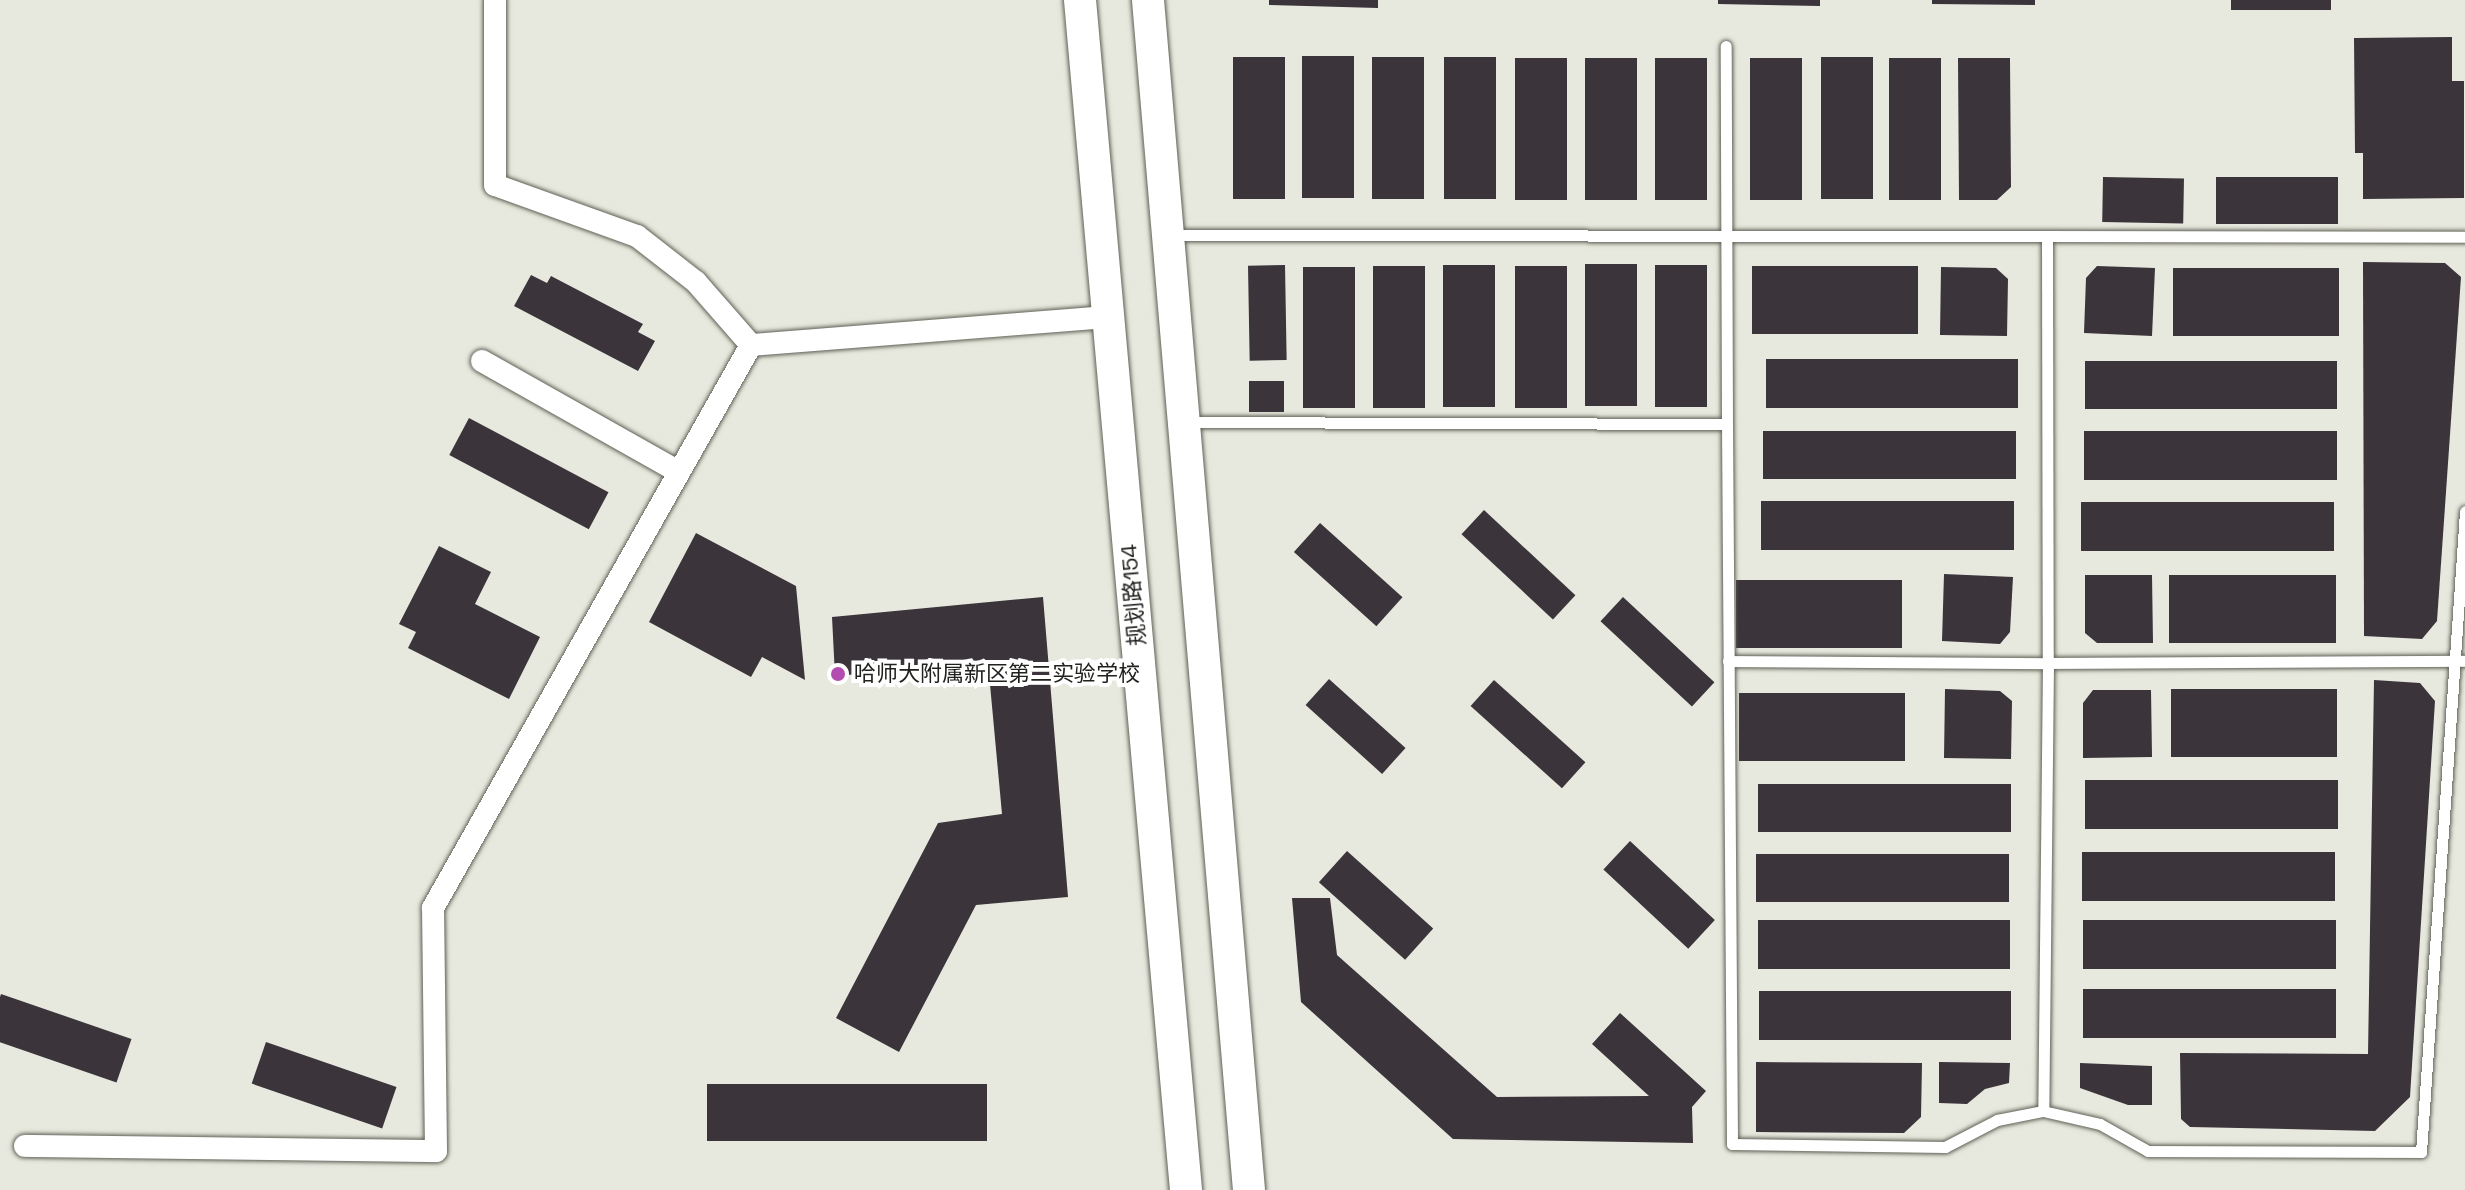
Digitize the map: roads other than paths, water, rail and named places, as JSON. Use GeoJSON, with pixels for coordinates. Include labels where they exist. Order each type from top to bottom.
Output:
{"type":"FeatureCollection","features":[{"type":"Feature","properties":{"kind":"main road","name":"规划路154"},"geometry":{"type":"LineString","coordinates":[[1080,0],[1186,1190]]}},
{"type":"Feature","properties":{"kind":"main road"},"geometry":{"type":"LineString","coordinates":[[1148,0],[1249,1190]]}},
{"type":"Feature","properties":{"kind":"street"},"geometry":{"type":"LineString","coordinates":[[495,0],[495,185],[637,236],[696,282],[751,345]]}},
{"type":"Feature","properties":{"kind":"street"},"geometry":{"type":"LineString","coordinates":[[751,345],[1109,317]]}},
{"type":"Feature","properties":{"kind":"street"},"geometry":{"type":"LineString","coordinates":[[25,1146],[436,1151],[433,908],[751,345]]}},
{"type":"Feature","properties":{"kind":"street"},"geometry":{"type":"LineString","coordinates":[[482,361],[679,472]]}},
{"type":"Feature","properties":{"kind":"lane"},"geometry":{"type":"LineString","coordinates":[[1726,46],[1732,1144],[1945,1147],[1997,1120],[2043,1111],[2100,1124],[2148,1151],[2421,1152],[2459,661],[2465,512]]}},
{"type":"Feature","properties":{"kind":"lane"},"geometry":{"type":"LineString","coordinates":[[1168,235],[2465,237]]}},
{"type":"Feature","properties":{"kind":"lane"},"geometry":{"type":"LineString","coordinates":[[2043,1111],[2048,663],[2047,236]]}},
{"type":"Feature","properties":{"kind":"lane"},"geometry":{"type":"LineString","coordinates":[[1184,422],[1727,424]]}},
{"type":"Feature","properties":{"kind":"lane"},"geometry":{"type":"LineString","coordinates":[[1728,661],[2459,661]]}},
{"type":"Feature","properties":{"kind":"place","name":"哈师大附属新区第二实验学校"},"geometry":{"type":"Point","coordinates":[838,674]}}]}
